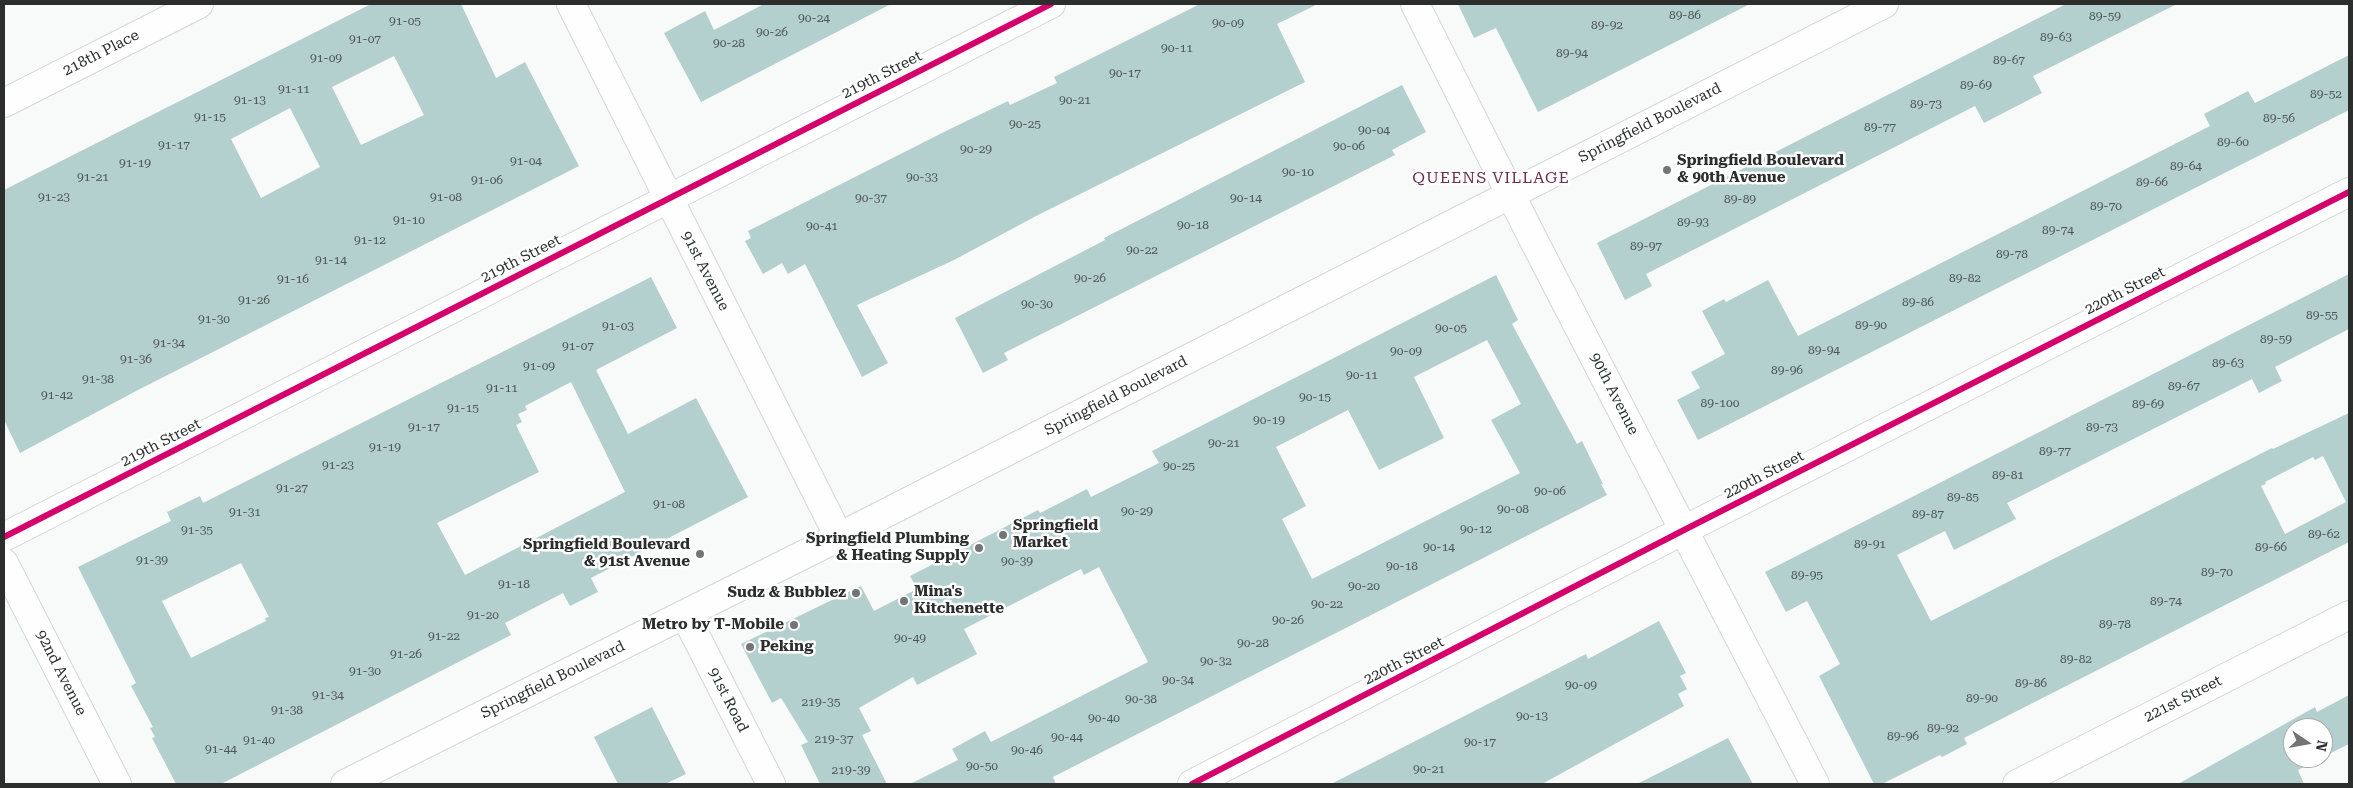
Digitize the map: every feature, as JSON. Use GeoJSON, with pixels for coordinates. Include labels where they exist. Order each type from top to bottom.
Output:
{"type":"FeatureCollection","features":[{"type":"Feature","properties":{"kind":"street","name":"218th Place"},"geometry":{"type":"LineString","coordinates":[[4,103],[199,4]]}},
{"type":"Feature","properties":{"kind":"street","name":"91st Avenue"},"geometry":{"type":"LineString","coordinates":[[571,4],[839,537]]}},
{"type":"Feature","properties":{"kind":"street","name":"219th Street"},"geometry":{"type":"LineString","coordinates":[[4,537],[1051,4]]}},
{"type":"Feature","properties":{"kind":"street","name":"90th Avenue"},"geometry":{"type":"LineString","coordinates":[[1416,4],[1511,194],[1815,784]]}},
{"type":"Feature","properties":{"kind":"street","name":"Springfield Boulevard"},"geometry":{"type":"LineString","coordinates":[[345,784],[839,537],[1884,4]]}},
{"type":"Feature","properties":{"kind":"street","name":"220th Street"},"geometry":{"type":"LineString","coordinates":[[1192,784],[1684,530],[2349,192]]}},
{"type":"Feature","properties":{"kind":"street","name":"92nd Avenue"},"geometry":{"type":"LineString","coordinates":[[4,563],[117,784]]}},
{"type":"Feature","properties":{"kind":"street","name":"91st Road"},"geometry":{"type":"LineString","coordinates":[[685,615],[771,784]]}},
{"type":"Feature","properties":{"kind":"street","name":"221st Street"},"geometry":{"type":"LineString","coordinates":[[2017,784],[2349,615]]}},
{"type":"Feature","properties":{"kind":"building"},"geometry":{"type":"Polygon","coordinates":[[[371,4],[461,4],[496,78],[525,62],[579,166],[138,390],[20,453],[4,420],[4,190],[371,4]],[[394,56],[332,87],[361,145],[424,115],[394,56]],[[290,108],[231,139],[261,198],[320,167],[290,108]]]}},
{"type":"Feature","properties":{"kind":"building"},"geometry":{"type":"Polygon","coordinates":[[[764,4],[891,4],[701,102],[664,33],[705,11],[714,30],[764,4]]]}},
{"type":"Feature","properties":{"kind":"building"},"geometry":{"type":"Polygon","coordinates":[[[1200,4],[1318,4],[1277,24],[1305,82],[1038,215],[954,260],[857,305],[888,363],[862,377],[805,264],[788,274],[782,263],[763,274],[745,241],[751,238],[748,231],[1008,101],[1010,105],[1057,83],[1054,77],[1200,4]]]}},
{"type":"Feature","properties":{"kind":"building"},"geometry":{"type":"Polygon","coordinates":[[[1458,4],[1750,4],[1538,112],[1496,28],[1474,38],[1458,4]]]}},
{"type":"Feature","properties":{"kind":"building"},"geometry":{"type":"Polygon","coordinates":[[[2066,4],[2177,4],[2033,76],[2042,93],[1984,123],[1975,106],[1646,274],[1652,286],[1625,300],[1597,243],[2066,4]]]}},
{"type":"Feature","properties":{"kind":"building"},"geometry":{"type":"Polygon","coordinates":[[[2349,55],[2349,110],[1698,440],[1677,400],[1700,388],[1691,372],[1725,354],[1702,311],[1724,299],[1726,302],[1768,280],[1798,336],[2210,126],[2204,114],[2248,91],[2255,103],[2349,55]]]}},
{"type":"Feature","properties":{"kind":"building"},"geometry":{"type":"Polygon","coordinates":[[[1402,85],[1426,132],[1392,150],[1395,155],[1004,353],[1008,360],[983,373],[955,318],[1105,240],[1104,238],[1402,85]]]}},
{"type":"Feature","properties":{"kind":"building"},"geometry":{"type":"Polygon","coordinates":[[[2349,274],[2349,329],[2275,367],[2282,381],[2259,393],[2252,379],[2007,503],[2016,519],[1954,550],[1945,531],[1897,555],[1931,621],[2272,448],[2349,413],[2349,542],[1964,738],[1967,744],[1942,757],[1940,755],[1882,784],[1874,784],[1819,676],[1840,664],[1807,601],[1786,612],[1765,572],[2349,274]],[[2323,456],[2315,460],[2313,457],[2265,482],[2266,484],[2261,486],[2285,534],[2346,502],[2323,456]]]}},
{"type":"Feature","properties":{"kind":"building"},"geometry":{"type":"Polygon","coordinates":[[[1496,275],[1518,320],[1512,324],[1577,444],[1582,441],[1607,495],[1053,777],[1056,784],[910,784],[958,760],[952,749],[985,731],[991,742],[1148,662],[1099,567],[1084,575],[1081,569],[964,629],[977,654],[917,685],[913,677],[859,708],[871,731],[862,735],[887,784],[820,784],[801,745],[808,742],[781,698],[772,703],[741,644],[861,586],[874,611],[917,589],[910,576],[1038,510],[1040,513],[1087,489],[1091,497],[1159,463],[1152,451],[1496,275]],[[1487,340],[1414,377],[1444,438],[1379,470],[1348,410],[1276,447],[1306,506],[1282,519],[1312,579],[1520,473],[1491,420],[1521,404],[1487,340]]]}},
{"type":"Feature","properties":{"kind":"building"},"geometry":{"type":"Polygon","coordinates":[[[651,277],[677,328],[596,370],[628,434],[696,398],[748,497],[591,578],[598,592],[570,606],[563,593],[505,623],[511,635],[221,784],[176,784],[152,738],[155,737],[150,728],[153,727],[131,686],[136,683],[78,567],[171,521],[167,512],[200,496],[203,503],[651,277]],[[571,382],[525,406],[527,410],[518,414],[522,422],[516,425],[539,472],[437,523],[465,575],[625,492],[571,382]],[[241,563],[162,601],[191,658],[266,621],[265,618],[269,617],[241,563]]]}},
{"type":"Feature","properties":{"kind":"building"},"geometry":{"type":"Polygon","coordinates":[[[1659,621],[1686,673],[1680,676],[1687,689],[1678,694],[1684,706],[1542,784],[1331,784],[1586,654],[1588,659],[1659,621]]]}},
{"type":"Feature","properties":{"kind":"building"},"geometry":{"type":"Polygon","coordinates":[[[2349,695],[2349,744],[2333,752],[2333,718],[2295,718],[2315,707],[2317,712],[2349,695]]]}},
{"type":"Feature","properties":{"kind":"building"},"geometry":{"type":"Polygon","coordinates":[[[652,707],[686,774],[665,784],[618,784],[594,737],[652,707]]]}},
{"type":"Feature","properties":{"kind":"building"},"geometry":{"type":"Polygon","coordinates":[[[2283,725],[2283,768],[2302,768],[2298,770],[2304,784],[2178,784],[2283,725]]]}},
{"type":"Feature","properties":{"kind":"building"},"geometry":{"type":"Polygon","coordinates":[[[1728,738],[1753,784],[1637,784],[1728,738]]]}},
{"type":"Feature","properties":{"kind":"cycle path"},"geometry":{"type":"LineString","coordinates":[[4,537],[1051,4]]}},
{"type":"Feature","properties":{"kind":"cycle path"},"geometry":{"type":"LineString","coordinates":[[1192,784],[1684,530],[2349,192]]}},
{"type":"Feature","properties":{"kind":"place","name":"Springfield Boulevard & 90th Avenue"},"geometry":{"type":"Point","coordinates":[1667,170]}},
{"type":"Feature","properties":{"kind":"place","name":"Springfield Market"},"geometry":{"type":"Point","coordinates":[1003,535]}},
{"type":"Feature","properties":{"kind":"place","name":"Springfield Plumbing & Heating Supply"},"geometry":{"type":"Point","coordinates":[979,548]}},
{"type":"Feature","properties":{"kind":"place","name":"Springfield Boulevard & 91st Avenue"},"geometry":{"type":"Point","coordinates":[700,554]}},
{"type":"Feature","properties":{"kind":"place","name":"Sudz & Bubblez"},"geometry":{"type":"Point","coordinates":[856,593]}},
{"type":"Feature","properties":{"kind":"place","name":"Mina's Kitchenette"},"geometry":{"type":"Point","coordinates":[904,601]}},
{"type":"Feature","properties":{"kind":"place","name":"Metro by T-Mobile"},"geometry":{"type":"Point","coordinates":[794,625]}},
{"type":"Feature","properties":{"kind":"place","name":"Peking"},"geometry":{"type":"Point","coordinates":[750,647]}},
{"type":"Feature","properties":{"kind":"district","name":"QUEENS VILLAGE"},"geometry":{"type":"Point","coordinates":[1491,178]}}]}
